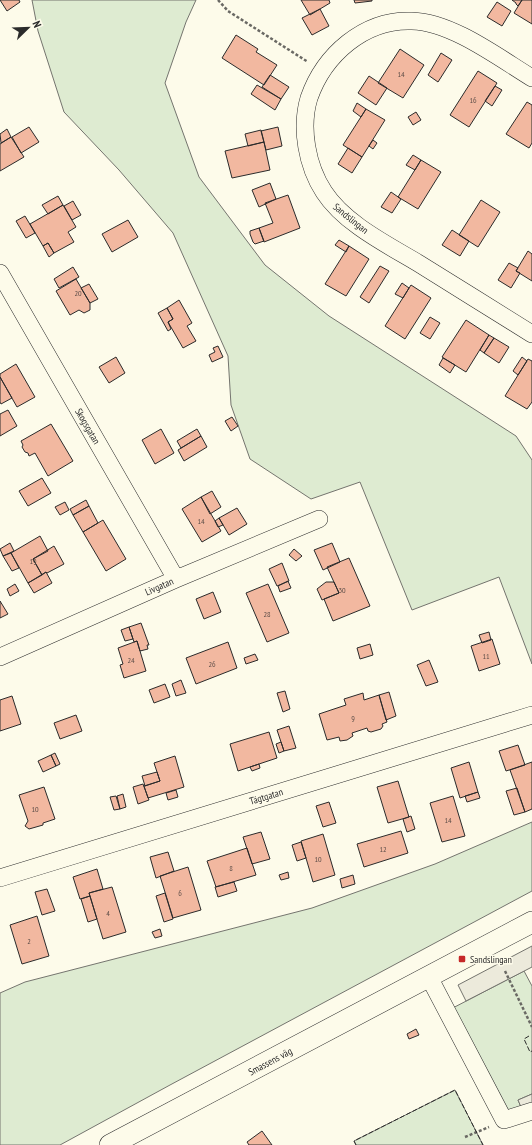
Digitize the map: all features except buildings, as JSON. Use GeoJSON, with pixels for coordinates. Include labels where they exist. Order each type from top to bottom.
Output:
{"type":"FeatureCollection","features":[{"type":"Feature","properties":{"kind":"street","name":"Sandslingan"},"geometry":{"type":"LineString","coordinates":[[532,78],[458,33],[444,28],[412,21],[384,24],[362,33],[342,47],[331,58],[322,71],[309,100],[305,130],[306,146],[315,175],[323,191],[335,206],[354,223],[532,334]]}},
{"type":"Feature","properties":{"kind":"street","name":"Skogsgatan"},"geometry":{"type":"LineString","coordinates":[[0,273],[176,579]]}},
{"type":"Feature","properties":{"kind":"street","name":"Livgatan"},"geometry":{"type":"LineString","coordinates":[[0,657],[176,579],[319,520]]}},
{"type":"Feature","properties":{"kind":"street","name":"Tägtgatan"},"geometry":{"type":"LineString","coordinates":[[0,878],[532,714]]}},
{"type":"Feature","properties":{"kind":"street","name":"Smassens väg"},"geometry":{"type":"LineString","coordinates":[[110,1145],[532,922]]}},
{"type":"Feature","properties":{"kind":"street"},"geometry":{"type":"LineString","coordinates":[[429,977],[504,1120],[532,1111]]}},
{"type":"Feature","properties":{"kind":"path"},"geometry":{"type":"LineString","coordinates":[[218,0],[228,11],[322,71]]}},
{"type":"Feature","properties":{"kind":"path"},"geometry":{"type":"LineString","coordinates":[[505,971],[532,1027]]}},
{"type":"Feature","properties":{"kind":"path"},"geometry":{"type":"LineString","coordinates":[[465,1137],[504,1120]]}},
{"type":"Feature","properties":{"kind":"green space"},"geometry":{"type":"Polygon","coordinates":[[[32,0],[196,0],[186,22],[165,83],[199,177],[265,265],[329,316],[516,436],[532,460],[532,664],[499,577],[412,610],[360,482],[311,499],[250,459],[231,405],[228,356],[173,233],[119,170],[64,112],[38,31],[32,0]]]}},
{"type":"Feature","properties":{"kind":"green space"},"geometry":{"type":"Polygon","coordinates":[[[532,822],[532,891],[60,1145],[0,1145],[0,993],[25,982],[312,908],[435,864],[532,822]]]}},
{"type":"Feature","properties":{"kind":"green space"},"geometry":{"type":"Polygon","coordinates":[[[524,971],[532,986],[532,1094],[518,1100],[524,1114],[504,1120],[447,1011],[524,971]]]}},
{"type":"Feature","properties":{"kind":"green space"},"geometry":{"type":"Polygon","coordinates":[[[455,1090],[483,1145],[356,1145],[354,1141],[455,1090]]]}},
{"type":"Feature","properties":{"kind":"shaded area"},"geometry":{"type":"Polygon","coordinates":[[[532,946],[532,967],[466,1001],[458,985],[532,946]]]}},
{"type":"Feature","properties":{"kind":"shaded area"},"geometry":{"type":"Polygon","coordinates":[[[532,1094],[532,1110],[524,1114],[518,1100],[532,1094]]]}},
{"type":"Feature","properties":{"kind":"fence"},"geometry":{"type":"LineString","coordinates":[[529,1036],[524,1039],[530,1052],[532,1051]]}},
{"type":"Feature","properties":{"kind":"fence"},"geometry":{"type":"LineString","coordinates":[[356,1145],[354,1141],[455,1090],[483,1145]]}},
{"type":"Feature","properties":{"kind":"place","name":"Sandslingan"},"geometry":{"type":"Point","coordinates":[462,959]}}]}
